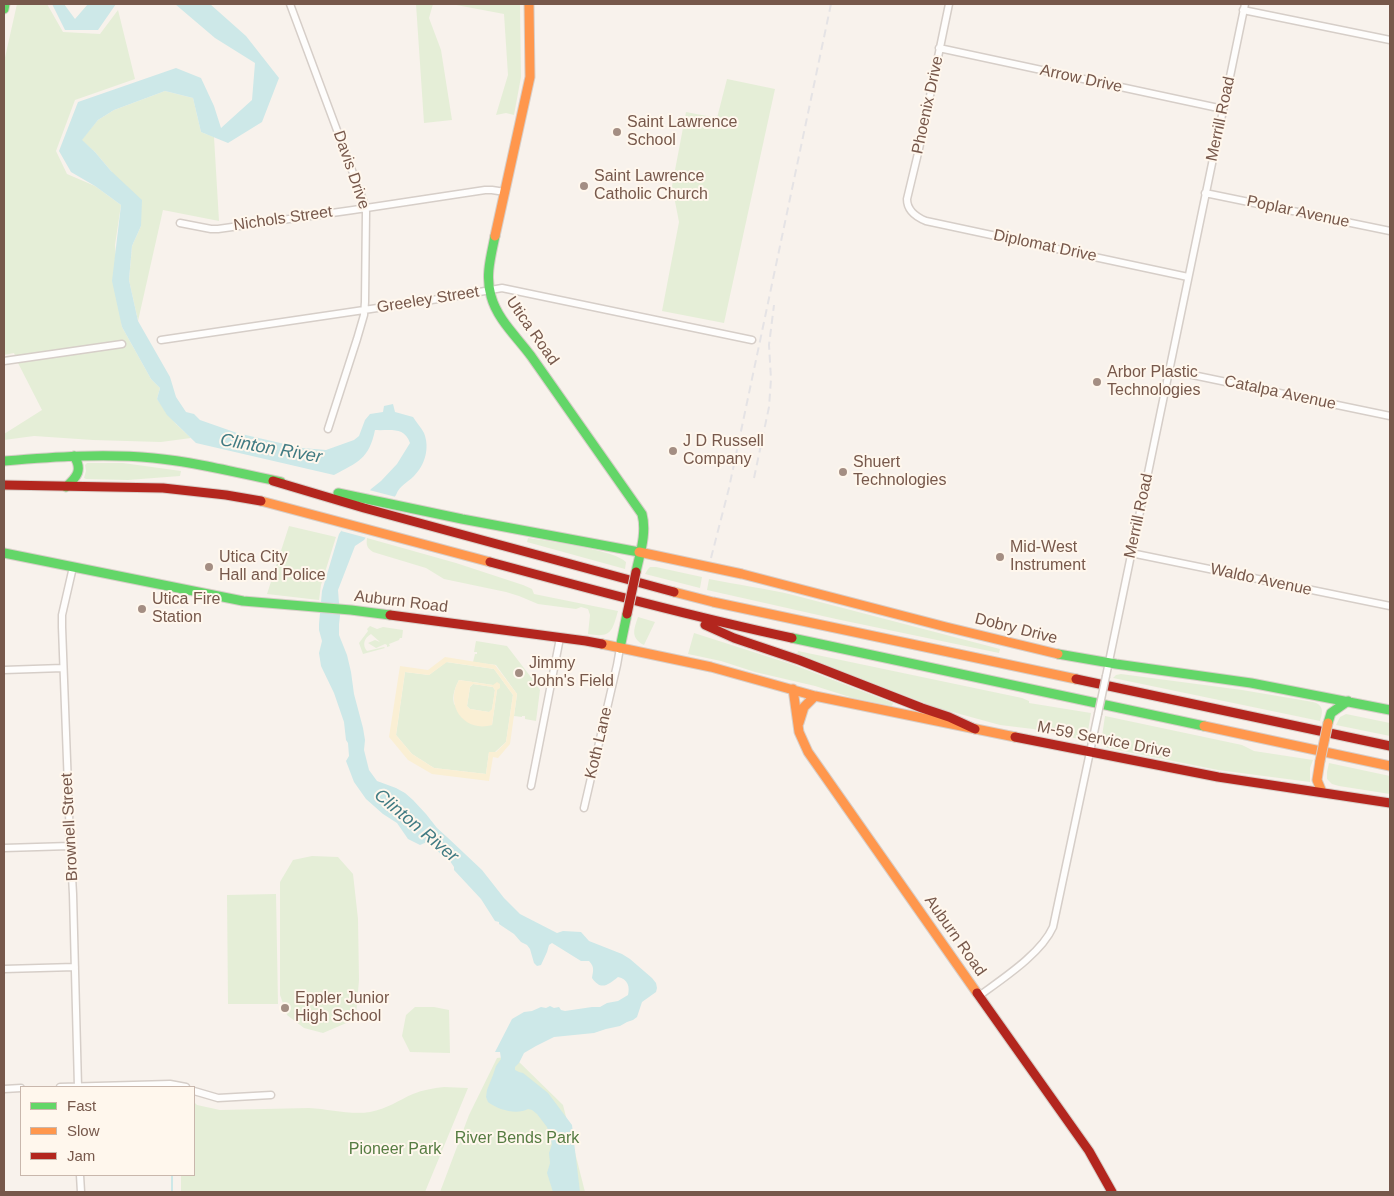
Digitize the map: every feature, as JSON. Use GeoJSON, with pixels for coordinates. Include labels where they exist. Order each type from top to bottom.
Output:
{"type":"FeatureCollection","features":[{"type":"Feature","properties":{"kind":"main road"},"geometry":{"type":"LineString","coordinates":[[4,9],[5,4]]}},
{"type":"Feature","properties":{"kind":"main road","name":"Utica Road"},"geometry":{"type":"LineString","coordinates":[[529,4],[530,77],[488,271],[489,290],[498,311],[644,518],[636,572],[620,648]]}},
{"type":"Feature","properties":{"kind":"main road"},"geometry":{"type":"LineString","coordinates":[[66,487],[76,478],[79,472],[78,462],[74,456]]}},
{"type":"Feature","properties":{"kind":"main road"},"geometry":{"type":"LineString","coordinates":[[4,461],[74,456],[133,456],[216,467],[273,481],[608,575],[714,602],[1390,746]]}},
{"type":"Feature","properties":{"kind":"main road","name":"Dobry Drive"},"geometry":{"type":"LineString","coordinates":[[273,481],[734,572],[1038,650],[1108,664],[1251,683],[1390,710]]}},
{"type":"Feature","properties":{"kind":"main road"},"geometry":{"type":"LineString","coordinates":[[4,485],[151,487],[220,493],[276,504],[680,614],[1390,766]]}},
{"type":"Feature","properties":{"kind":"main road","name":"Auburn Road"},"geometry":{"type":"LineString","coordinates":[[4,553],[222,597],[261,603],[351,610],[586,641],[711,667],[814,696]]}},
{"type":"Feature","properties":{"kind":"main road"},"geometry":{"type":"LineString","coordinates":[[680,614],[734,638],[799,660],[949,717],[975,729]]}},
{"type":"Feature","properties":{"kind":"main road","name":"Auburn Road"},"geometry":{"type":"LineString","coordinates":[[793,690],[798,726],[803,743],[816,765],[1089,1151],[1112,1192]]}},
{"type":"Feature","properties":{"kind":"main road"},"geometry":{"type":"LineString","coordinates":[[798,726],[804,707],[814,696]]}},
{"type":"Feature","properties":{"kind":"main road","name":"M-59 Service Drive"},"geometry":{"type":"LineString","coordinates":[[814,696],[948,725],[1218,778],[1390,803]]}},
{"type":"Feature","properties":{"kind":"main road"},"geometry":{"type":"LineString","coordinates":[[1322,792],[1318,780],[1328,723],[1331,713],[1348,701]]}},
{"type":"Feature","properties":{"kind":"street","name":"Davis Drive"},"geometry":{"type":"LineString","coordinates":[[290,4],[366,208],[364,310],[357,339],[328,429]]}},
{"type":"Feature","properties":{"kind":"street","name":"Phoenix Drive"},"geometry":{"type":"LineString","coordinates":[[907,206],[908,193],[949,4]]}},
{"type":"Feature","properties":{"kind":"street"},"geometry":{"type":"LineString","coordinates":[[1244,7],[1390,40]]}},
{"type":"Feature","properties":{"kind":"street","name":"Merrill Road"},"geometry":{"type":"LineString","coordinates":[[979,996],[1042,945],[1049,935],[1055,918],[1244,7]]}},
{"type":"Feature","properties":{"kind":"street","name":"Arrow Drive"},"geometry":{"type":"LineString","coordinates":[[939,48],[1223,110]]}},
{"type":"Feature","properties":{"kind":"street","name":"Nichols Street"},"geometry":{"type":"LineString","coordinates":[[180,223],[214,229],[485,190],[505,192]]}},
{"type":"Feature","properties":{"kind":"street","name":"Poplar Avenue"},"geometry":{"type":"LineString","coordinates":[[1206,193],[1390,232]]}},
{"type":"Feature","properties":{"kind":"street","name":"Diplomat Drive"},"geometry":{"type":"LineString","coordinates":[[907,206],[918,218],[926,221],[1188,277]]}},
{"type":"Feature","properties":{"kind":"street","name":"Greeley Street"},"geometry":{"type":"LineString","coordinates":[[161,340],[502,288],[752,340]]}},
{"type":"Feature","properties":{"kind":"street"},"geometry":{"type":"LineString","coordinates":[[4,361],[122,344]]}},
{"type":"Feature","properties":{"kind":"street","name":"Catalpa Avenue"},"geometry":{"type":"LineString","coordinates":[[1169,372],[1390,416]]}},
{"type":"Feature","properties":{"kind":"street","name":"Waldo Avenue"},"geometry":{"type":"LineString","coordinates":[[1131,553],[1390,606]]}},
{"type":"Feature","properties":{"kind":"street","name":"Brownell Street"},"geometry":{"type":"LineString","coordinates":[[73,567],[62,615],[73,886],[78,1086]]}},
{"type":"Feature","properties":{"kind":"street"},"geometry":{"type":"LineString","coordinates":[[531,786],[560,638]]}},
{"type":"Feature","properties":{"kind":"street","name":"Koth Lane"},"geometry":{"type":"LineString","coordinates":[[584,808],[620,648]]}},
{"type":"Feature","properties":{"kind":"street"},"geometry":{"type":"LineString","coordinates":[[4,670],[64,668]]}},
{"type":"Feature","properties":{"kind":"street"},"geometry":{"type":"LineString","coordinates":[[4,848],[70,846]]}},
{"type":"Feature","properties":{"kind":"street"},"geometry":{"type":"LineString","coordinates":[[4,969],[75,967]]}},
{"type":"Feature","properties":{"kind":"street"},"geometry":{"type":"LineString","coordinates":[[109,1086],[170,1084],[181,1086]]}},
{"type":"Feature","properties":{"kind":"street"},"geometry":{"type":"LineString","coordinates":[[4,1089],[20,1088]]}},
{"type":"Feature","properties":{"kind":"street"},"geometry":{"type":"LineString","coordinates":[[195,1091],[218,1098],[271,1095]]}},
{"type":"Feature","properties":{"kind":"street"},"geometry":{"type":"LineString","coordinates":[[80,1176],[81,1192]]}},
{"type":"Feature","properties":{"kind":"green space"},"geometry":{"type":"Polygon","coordinates":[[[17,4],[47,4],[63,32],[100,34],[118,10],[135,79],[75,100],[56,151],[67,174],[95,186],[121,205],[115,245],[122,327],[151,379],[160,388],[157,399],[176,424],[191,438],[161,442],[34,436],[4,440],[4,434],[42,410],[14,353],[4,355],[4,62],[17,4]]]}},
{"type":"Feature","properties":{"kind":"green space"},"geometry":{"type":"Polygon","coordinates":[[[416,4],[433,4],[429,18],[441,50],[452,120],[424,123],[416,4]]]}},
{"type":"Feature","properties":{"kind":"green space"},"geometry":{"type":"Polygon","coordinates":[[[451,4],[520,4],[521,77],[514,115],[506,113],[496,115],[508,75],[504,14],[451,4]]]}},
{"type":"Feature","properties":{"kind":"green space"},"geometry":{"type":"Polygon","coordinates":[[[727,79],[775,89],[724,323],[662,311],[679,222],[672,186],[686,112],[717,118],[727,79]]]}},
{"type":"Feature","properties":{"kind":"green space"},"geometry":{"type":"Polygon","coordinates":[[[165,91],[193,98],[201,132],[214,137],[219,221],[163,210],[138,321],[129,280],[132,246],[141,226],[111,171],[95,152],[81,140],[98,120],[114,110],[165,91]]]}},
{"type":"Feature","properties":{"kind":"green space"},"geometry":{"type":"Polygon","coordinates":[[[87,463],[123,463],[181,471],[180,476],[128,480],[86,479],[84,478],[85,465],[87,463]]]}},
{"type":"Feature","properties":{"kind":"green space"},"geometry":{"type":"Polygon","coordinates":[[[289,526],[336,537],[321,585],[319,600],[267,594],[289,526]]]}},
{"type":"Feature","properties":{"kind":"green space"},"geometry":{"type":"Polygon","coordinates":[[[367,538],[456,563],[523,585],[532,589],[534,594],[618,611],[614,624],[612,629],[606,634],[588,634],[590,615],[588,609],[538,604],[506,592],[444,579],[426,568],[373,552],[367,546],[367,538]]]}},
{"type":"Feature","properties":{"kind":"green space"},"geometry":{"type":"Polygon","coordinates":[[[528,538],[609,554],[626,562],[625,569],[527,542],[528,538]]]}},
{"type":"Feature","properties":{"kind":"green space"},"geometry":{"type":"Polygon","coordinates":[[[650,567],[702,577],[700,588],[645,574],[650,567]]]}},
{"type":"Feature","properties":{"kind":"green space"},"geometry":{"type":"Polygon","coordinates":[[[709,579],[793,595],[1000,649],[999,653],[707,590],[709,579]]]}},
{"type":"Feature","properties":{"kind":"green space"},"geometry":{"type":"Polygon","coordinates":[[[638,617],[655,622],[644,645],[637,639],[634,633],[638,617]]]}},
{"type":"Feature","properties":{"kind":"green space"},"geometry":{"type":"Polygon","coordinates":[[[370,626],[377,629],[383,627],[403,630],[402,638],[389,644],[390,646],[387,647],[385,644],[376,648],[368,643],[375,640],[380,642],[371,634],[364,642],[367,651],[385,648],[363,654],[359,643],[370,626]]]}},
{"type":"Feature","properties":{"kind":"green space"},"geometry":{"type":"Polygon","coordinates":[[[694,633],[794,665],[893,703],[892,706],[853,698],[815,686],[688,654],[694,633]]]}},
{"type":"Feature","properties":{"kind":"green space"},"geometry":{"type":"Polygon","coordinates":[[[476,641],[507,646],[537,685],[540,690],[536,721],[525,719],[525,716],[514,716],[517,694],[496,665],[473,662],[475,654],[477,654],[477,652],[474,652],[476,641]]]}},
{"type":"Feature","properties":{"kind":"green space"},"geometry":{"type":"Polygon","coordinates":[[[798,651],[1022,698],[1029,701],[1029,703],[1091,713],[1088,731],[1085,737],[1079,739],[1033,729],[1000,725],[938,708],[797,655],[798,651]]]}},
{"type":"Feature","properties":{"kind":"green space"},"geometry":{"type":"Polygon","coordinates":[[[446,662],[494,669],[513,695],[506,742],[495,752],[489,752],[486,774],[434,768],[412,754],[396,735],[405,672],[429,675],[446,662]],[[459,680],[455,689],[454,704],[478,726],[492,725],[497,690],[493,685],[459,680]]]}},
{"type":"Feature","properties":{"kind":"green space"},"geometry":{"type":"Polygon","coordinates":[[[1121,674],[1242,690],[1313,702],[1321,707],[1322,715],[1320,721],[1113,678],[1121,674]]]}},
{"type":"Feature","properties":{"kind":"green space"},"geometry":{"type":"Polygon","coordinates":[[[473,684],[493,687],[495,690],[492,710],[489,712],[470,709],[467,706],[470,687],[473,684]]]}},
{"type":"Feature","properties":{"kind":"green space"},"geometry":{"type":"Polygon","coordinates":[[[1346,714],[1390,723],[1390,736],[1336,725],[1340,717],[1346,714]]]}},
{"type":"Feature","properties":{"kind":"green space"},"geometry":{"type":"Polygon","coordinates":[[[1105,716],[1242,745],[1254,751],[1313,760],[1310,768],[1310,782],[1218,770],[1108,748],[1101,743],[1105,716]]]}},
{"type":"Feature","properties":{"kind":"green space"},"geometry":{"type":"Polygon","coordinates":[[[1329,763],[1390,776],[1390,794],[1332,784],[1327,779],[1329,763]]]}},
{"type":"Feature","properties":{"kind":"green space"},"geometry":{"type":"Polygon","coordinates":[[[312,856],[338,857],[353,874],[358,919],[359,980],[356,1015],[351,1021],[323,1033],[304,1028],[287,1015],[280,995],[280,882],[293,860],[312,856]]]}},
{"type":"Feature","properties":{"kind":"green space"},"geometry":{"type":"Polygon","coordinates":[[[276,894],[278,1004],[228,1004],[227,895],[276,894]]]}},
{"type":"Feature","properties":{"kind":"green space"},"geometry":{"type":"Polygon","coordinates":[[[415,1007],[434,1007],[449,1010],[450,1053],[410,1052],[402,1036],[406,1015],[415,1007]]]}},
{"type":"Feature","properties":{"kind":"green space","name":"River Bends Park"},"geometry":{"type":"Polygon","coordinates":[[[513,1056],[563,1105],[585,1192],[440,1192],[469,1115],[497,1058],[513,1056]]]}},
{"type":"Feature","properties":{"kind":"green space","name":"Pioneer Park"},"geometry":{"type":"Polygon","coordinates":[[[444,1087],[468,1088],[425,1192],[181,1192],[181,1176],[195,1176],[195,1103],[220,1110],[309,1108],[362,1113],[382,1109],[413,1094],[444,1087]]]}},
{"type":"Feature","properties":{"kind":"sand"},"geometry":{"type":"Polygon","coordinates":[[[445,657],[495,665],[517,694],[510,744],[498,758],[493,757],[489,781],[432,774],[408,760],[389,737],[400,666],[428,670],[445,657]],[[447,662],[429,675],[405,672],[396,735],[412,754],[434,768],[486,774],[489,752],[496,752],[506,742],[513,695],[494,669],[447,662]]]}},
{"type":"Feature","properties":{"kind":"sand"},"geometry":{"type":"Polygon","coordinates":[[[459,680],[493,685],[497,682],[500,684],[500,688],[497,690],[492,725],[473,725],[465,721],[455,707],[455,689],[459,680]],[[473,684],[470,687],[467,706],[470,709],[489,712],[492,709],[495,690],[493,687],[473,684]]]}},
{"type":"Feature","properties":{"kind":"water"},"geometry":{"type":"Polygon","coordinates":[[[52,4],[64,4],[75,19],[88,4],[116,4],[98,30],[65,30],[52,4]]]}},
{"type":"Feature","properties":{"kind":"water","name":"Clinton River"},"geometry":{"type":"Polygon","coordinates":[[[175,4],[210,4],[246,36],[279,78],[262,122],[228,143],[201,132],[193,98],[165,91],[114,110],[98,120],[82,140],[142,200],[141,226],[132,246],[129,280],[138,321],[170,377],[176,397],[186,412],[194,414],[200,420],[237,433],[302,448],[326,450],[354,440],[359,436],[365,420],[370,414],[383,412],[384,406],[393,404],[395,412],[413,417],[426,439],[424,462],[418,472],[400,489],[364,540],[355,546],[338,590],[339,635],[351,672],[354,694],[363,728],[364,750],[369,770],[377,781],[396,788],[413,800],[437,828],[482,870],[504,898],[520,914],[557,933],[563,931],[581,932],[589,941],[630,959],[656,983],[656,992],[642,1002],[637,1017],[633,1020],[620,1026],[594,1033],[554,1037],[524,1053],[515,1067],[515,1070],[523,1073],[548,1093],[572,1125],[580,1192],[553,1192],[547,1173],[552,1144],[547,1127],[537,1114],[528,1109],[519,1112],[508,1111],[488,1102],[486,1097],[487,1090],[496,1066],[501,1059],[500,1052],[495,1052],[512,1019],[524,1012],[550,1006],[554,1008],[559,1007],[565,1011],[600,1007],[607,1003],[618,1001],[628,995],[628,984],[618,977],[608,984],[602,986],[598,984],[592,978],[593,967],[589,961],[581,961],[552,943],[549,945],[541,965],[537,966],[527,945],[499,924],[499,922],[495,921],[481,899],[454,870],[448,858],[442,856],[431,843],[427,842],[420,845],[408,839],[397,823],[366,799],[354,782],[346,761],[349,756],[344,722],[334,693],[321,666],[319,653],[322,641],[319,624],[322,591],[339,534],[371,489],[397,464],[410,443],[404,434],[400,432],[375,430],[366,454],[350,467],[334,475],[196,443],[167,415],[157,399],[160,388],[151,379],[122,327],[112,281],[121,205],[95,186],[71,172],[59,151],[78,102],[176,68],[201,78],[214,106],[221,128],[252,100],[255,63],[215,38],[175,4]]]}},
{"type":"Feature","properties":{"kind":"pier"},"geometry":{"type":"Polygon","coordinates":[[[369,490],[396,497],[367,538],[341,531],[369,490]]]}},
{"type":"Feature","properties":{"kind":"waterway"},"geometry":{"type":"LineString","coordinates":[[172,1176],[172,1192]]}},
{"type":"Feature","properties":{"kind":"railway"},"geometry":{"type":"LineString","coordinates":[[711,558],[729,488],[831,4]]}},
{"type":"Feature","properties":{"kind":"railway"},"geometry":{"type":"LineString","coordinates":[[754,478],[769,407],[771,379],[769,345],[774,305]]}},
{"type":"Feature","properties":{"kind":"traffic: fast"},"geometry":{"type":"LineString","coordinates":[[4,9],[5,4]]}},
{"type":"Feature","properties":{"kind":"traffic: fast"},"geometry":{"type":"LineString","coordinates":[[495,236],[489,266],[489,288],[498,312],[642,514],[644,528],[636,572]]}},
{"type":"Feature","properties":{"kind":"traffic: fast"},"geometry":{"type":"LineString","coordinates":[[66,487],[78,473],[78,465],[74,456]]}},
{"type":"Feature","properties":{"kind":"traffic: fast"},"geometry":{"type":"LineString","coordinates":[[4,461],[78,456],[153,458],[185,462],[281,482]]}},
{"type":"Feature","properties":{"kind":"traffic: fast"},"geometry":{"type":"LineString","coordinates":[[338,493],[462,519],[639,552]]}},
{"type":"Feature","properties":{"kind":"traffic: fast"},"geometry":{"type":"LineString","coordinates":[[4,553],[243,601],[390,615]]}},
{"type":"Feature","properties":{"kind":"traffic: fast"},"geometry":{"type":"LineString","coordinates":[[620,648],[627,614]]}},
{"type":"Feature","properties":{"kind":"traffic: fast"},"geometry":{"type":"LineString","coordinates":[[792,638],[1204,726]]}},
{"type":"Feature","properties":{"kind":"traffic: fast"},"geometry":{"type":"LineString","coordinates":[[1058,654],[1251,683],[1390,710]]}},
{"type":"Feature","properties":{"kind":"traffic: fast"},"geometry":{"type":"LineString","coordinates":[[1328,723],[1331,713],[1348,701]]}},
{"type":"Feature","properties":{"kind":"traffic: slow"},"geometry":{"type":"LineString","coordinates":[[495,236],[530,77],[529,4]]}},
{"type":"Feature","properties":{"kind":"traffic: slow"},"geometry":{"type":"LineString","coordinates":[[261,501],[490,562]]}},
{"type":"Feature","properties":{"kind":"traffic: slow"},"geometry":{"type":"LineString","coordinates":[[639,552],[742,574],[1058,654]]}},
{"type":"Feature","properties":{"kind":"traffic: slow"},"geometry":{"type":"LineString","coordinates":[[674,592],[713,602],[1076,679]]}},
{"type":"Feature","properties":{"kind":"traffic: slow"},"geometry":{"type":"LineString","coordinates":[[602,644],[711,667],[815,696],[1015,737]]}},
{"type":"Feature","properties":{"kind":"traffic: slow"},"geometry":{"type":"LineString","coordinates":[[793,689],[799,732],[808,752],[977,993]]}},
{"type":"Feature","properties":{"kind":"traffic: slow"},"geometry":{"type":"LineString","coordinates":[[799,723],[804,707],[815,696]]}},
{"type":"Feature","properties":{"kind":"traffic: slow"},"geometry":{"type":"LineString","coordinates":[[1320,761],[1328,723]]}},
{"type":"Feature","properties":{"kind":"traffic: slow"},"geometry":{"type":"LineString","coordinates":[[1204,726],[1390,766]]}},
{"type":"Feature","properties":{"kind":"traffic: slow"},"geometry":{"type":"LineString","coordinates":[[1320,761],[1317,780],[1322,792]]}},
{"type":"Feature","properties":{"kind":"traffic: jam"},"geometry":{"type":"LineString","coordinates":[[273,481],[364,508],[674,592]]}},
{"type":"Feature","properties":{"kind":"traffic: jam"},"geometry":{"type":"LineString","coordinates":[[4,485],[163,488],[261,501]]}},
{"type":"Feature","properties":{"kind":"traffic: jam"},"geometry":{"type":"LineString","coordinates":[[490,562],[678,611],[792,638]]}},
{"type":"Feature","properties":{"kind":"traffic: jam"},"geometry":{"type":"LineString","coordinates":[[627,614],[636,572]]}},
{"type":"Feature","properties":{"kind":"traffic: jam"},"geometry":{"type":"LineString","coordinates":[[390,615],[602,644]]}},
{"type":"Feature","properties":{"kind":"traffic: jam"},"geometry":{"type":"LineString","coordinates":[[705,625],[734,638],[799,660],[949,717],[975,729]]}},
{"type":"Feature","properties":{"kind":"traffic: jam"},"geometry":{"type":"LineString","coordinates":[[1076,679],[1390,746]]}},
{"type":"Feature","properties":{"kind":"traffic: jam"},"geometry":{"type":"LineString","coordinates":[[1015,737],[1218,777],[1390,803]]}},
{"type":"Feature","properties":{"kind":"traffic: jam"},"geometry":{"type":"LineString","coordinates":[[977,993],[1089,1151],[1112,1192]]}},
{"type":"Feature","properties":{"kind":"place","name":"Saint Lawrence School"},"geometry":{"type":"Point","coordinates":[617,132]}},
{"type":"Feature","properties":{"kind":"place","name":"Saint Lawrence Catholic Church"},"geometry":{"type":"Point","coordinates":[584,186]}},
{"type":"Feature","properties":{"kind":"place","name":"Arbor Plastic Technologies"},"geometry":{"type":"Point","coordinates":[1097,382]}},
{"type":"Feature","properties":{"kind":"place","name":"J D Russell Company"},"geometry":{"type":"Point","coordinates":[673,451]}},
{"type":"Feature","properties":{"kind":"place","name":"Shuert Technologies"},"geometry":{"type":"Point","coordinates":[843,472]}},
{"type":"Feature","properties":{"kind":"place","name":"Mid-West Instrument"},"geometry":{"type":"Point","coordinates":[1000,557]}},
{"type":"Feature","properties":{"kind":"place","name":"Utica City Hall and Police"},"geometry":{"type":"Point","coordinates":[209,567]}},
{"type":"Feature","properties":{"kind":"place","name":"Utica Fire Station"},"geometry":{"type":"Point","coordinates":[142,609]}},
{"type":"Feature","properties":{"kind":"place","name":"Jimmy John's Field"},"geometry":{"type":"Point","coordinates":[519,673]}},
{"type":"Feature","properties":{"kind":"place","name":"Eppler Junior High School"},"geometry":{"type":"Point","coordinates":[285,1008]}}]}
